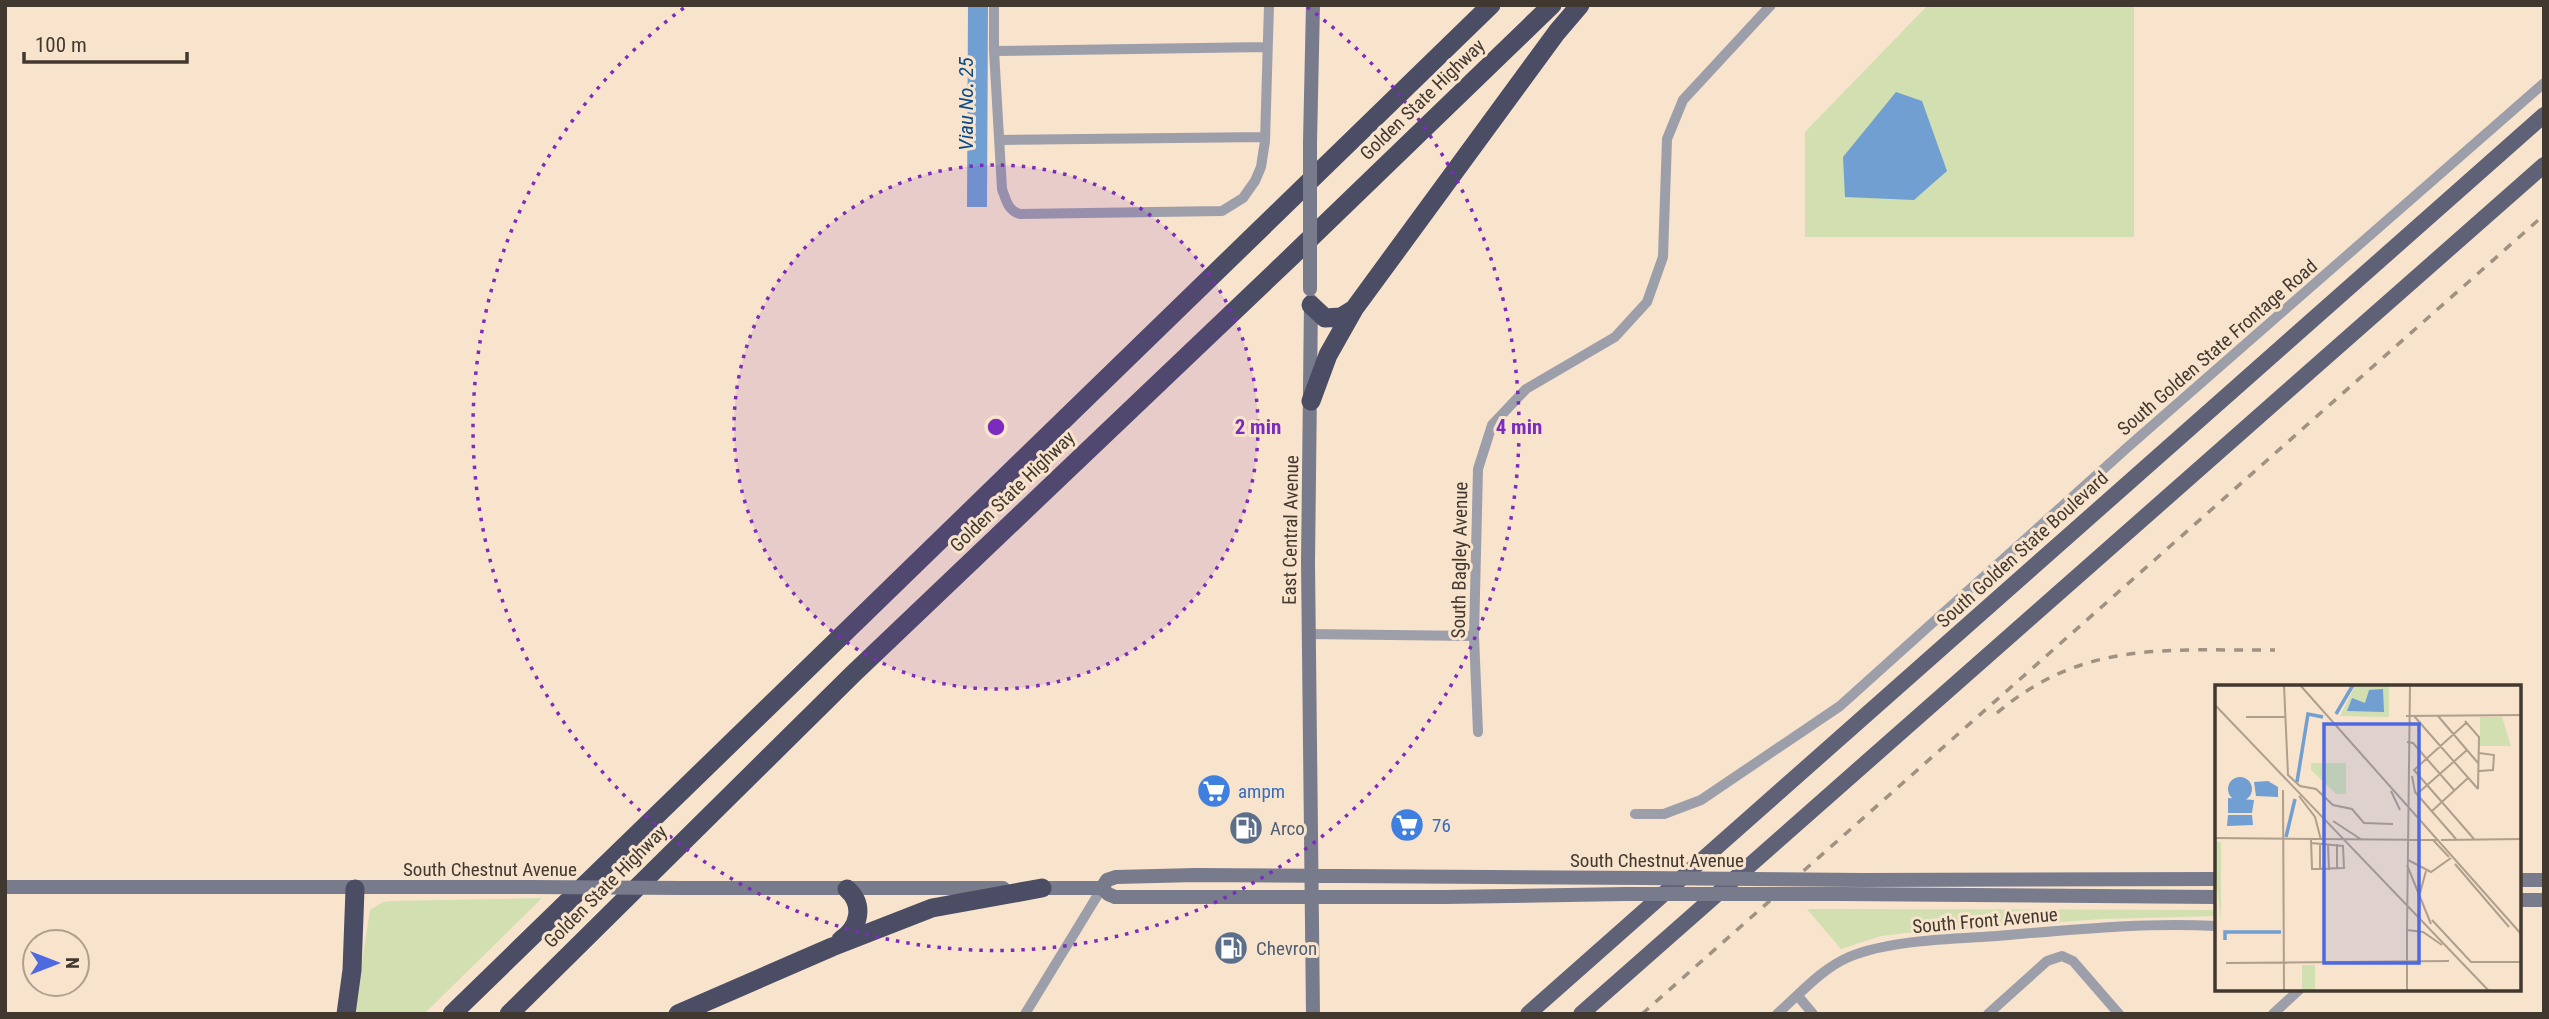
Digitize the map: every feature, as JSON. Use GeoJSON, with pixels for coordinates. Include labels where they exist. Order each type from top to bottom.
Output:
{"type":"FeatureCollection","features":[{"type":"Feature","properties":{"kind":"highway","name":"Golden State Highway"},"geometry":{"type":"LineString","coordinates":[[452,1014],[1491,5]]}},
{"type":"Feature","properties":{"kind":"highway","name":"Golden State Highway"},"geometry":{"type":"LineString","coordinates":[[509,1014],[853,674],[1552,5]]}},
{"type":"Feature","properties":{"kind":"highway"},"geometry":{"type":"LineString","coordinates":[[1311,401],[1328,355],[1354,309],[1549,43],[1580,5]]}},
{"type":"Feature","properties":{"kind":"highway"},"geometry":{"type":"LineString","coordinates":[[1310,297],[1325,318],[1341,317],[1354,309]]}},
{"type":"Feature","properties":{"kind":"highway"},"geometry":{"type":"LineString","coordinates":[[832,947],[848,936],[856,925],[857,905],[853,894],[847,888]]}},
{"type":"Feature","properties":{"kind":"highway"},"geometry":{"type":"LineString","coordinates":[[678,1014],[832,947],[932,908],[1042,888]]}},
{"type":"Feature","properties":{"kind":"highway"},"geometry":{"type":"LineString","coordinates":[[346,1014],[352,970],[355,889]]}},
{"type":"Feature","properties":{"kind":"main road","name":"East Central Avenue"},"geometry":{"type":"LineString","coordinates":[[1312,5],[1308,634],[1313,1014]]}},
{"type":"Feature","properties":{"kind":"main road","name":"South Golden State Boulevard"},"geometry":{"type":"LineString","coordinates":[[1528,1014],[2544,115]]}},
{"type":"Feature","properties":{"kind":"main road"},"geometry":{"type":"LineString","coordinates":[[1581,1014],[2544,165]]}},
{"type":"Feature","properties":{"kind":"main road","name":"South Chestnut Avenue"},"geometry":{"type":"LineString","coordinates":[[1102,888],[1107,880],[1116,877],[2215,879]]}},
{"type":"Feature","properties":{"kind":"main road"},"geometry":{"type":"LineString","coordinates":[[2521,880],[2544,880]]}},
{"type":"Feature","properties":{"kind":"main road","name":"South Chestnut Avenue"},"geometry":{"type":"LineString","coordinates":[[5,887],[1102,888],[1115,897],[1626,894],[2215,897]]}},
{"type":"Feature","properties":{"kind":"main road"},"geometry":{"type":"LineString","coordinates":[[2521,900],[2544,900]]}},
{"type":"Feature","properties":{"kind":"street"},"geometry":{"type":"LineString","coordinates":[[994,5],[1002,189],[1007,204],[1013,212],[1020,214],[1222,211],[1243,198],[1261,167],[1265,137],[1269,5]]}},
{"type":"Feature","properties":{"kind":"street","name":"South Bagley Avenue"},"geometry":{"type":"LineString","coordinates":[[1478,732],[1474,636],[1478,469],[1492,425],[1525,388],[1615,337],[1647,302],[1663,257],[1667,139],[1683,100],[1771,5]]}},
{"type":"Feature","properties":{"kind":"street"},"geometry":{"type":"LineString","coordinates":[[994,51],[1267,47]]}},
{"type":"Feature","properties":{"kind":"street","name":"South Golden State Frontage Road"},"geometry":{"type":"LineString","coordinates":[[1635,814],[1664,814],[1702,800],[1840,706],[2137,439],[2544,83]]}},
{"type":"Feature","properties":{"kind":"street"},"geometry":{"type":"LineString","coordinates":[[999,141],[1265,137]]}},
{"type":"Feature","properties":{"kind":"street"},"geometry":{"type":"LineString","coordinates":[[1308,634],[1474,636]]}},
{"type":"Feature","properties":{"kind":"street"},"geometry":{"type":"LineString","coordinates":[[1025,1014],[1102,888]]}},
{"type":"Feature","properties":{"kind":"street","name":"South Front Avenue"},"geometry":{"type":"LineString","coordinates":[[1777,1014],[1827,969],[1847,958],[1888,947],[2086,929],[2215,926]]}},
{"type":"Feature","properties":{"kind":"street"},"geometry":{"type":"LineString","coordinates":[[1988,1014],[2047,961],[2062,956],[2073,961],[2119,1014]]}},
{"type":"Feature","properties":{"kind":"street"},"geometry":{"type":"LineString","coordinates":[[2273,1014],[2298,991]]}},
{"type":"Feature","properties":{"kind":"street"},"geometry":{"type":"LineString","coordinates":[[1798,996],[1813,1014]]}},
{"type":"Feature","properties":{"kind":"green space"},"geometry":{"type":"Polygon","coordinates":[[[1928,5],[2134,5],[2134,237],[1805,237],[1805,132],[1928,5]]]}},
{"type":"Feature","properties":{"kind":"green space"},"geometry":{"type":"Polygon","coordinates":[[[542,898],[424,1014],[354,1014],[370,910],[383,902],[394,901],[542,898]]]}},
{"type":"Feature","properties":{"kind":"green space"},"geometry":{"type":"Polygon","coordinates":[[[1807,909],[2215,910],[2215,916],[2102,919],[1907,933],[1881,936],[1841,949],[1807,909]]]}},
{"type":"Feature","properties":{"kind":"water"},"geometry":{"type":"Polygon","coordinates":[[[968,5],[988,5],[987,207],[967,207],[968,5]]]}},
{"type":"Feature","properties":{"kind":"water"},"geometry":{"type":"Polygon","coordinates":[[[1896,92],[1922,101],[1947,171],[1914,200],[1845,197],[1843,157],[1896,92]]]}},
{"type":"Feature","properties":{"kind":"railway"},"geometry":{"type":"LineString","coordinates":[[1642,1014],[2544,215]]}},
{"type":"Feature","properties":{"kind":"railway"},"geometry":{"type":"LineString","coordinates":[[1997,713],[2030,689],[2062,672],[2095,661],[2163,651],[2275,650]]}},
{"type":"Feature","properties":{"kind":"place","name":"ampm"},"geometry":{"type":"Point","coordinates":[1214,791]}},
{"type":"Feature","properties":{"kind":"place","name":"76"},"geometry":{"type":"Point","coordinates":[1407,825]}},
{"type":"Feature","properties":{"kind":"place","name":"Arco"},"geometry":{"type":"Point","coordinates":[1246,828]}},
{"type":"Feature","properties":{"kind":"place","name":"Chevron"},"geometry":{"type":"Point","coordinates":[1231,948]}},
{"type":"Feature","properties":{"kind":"water label","name":"Viau No. 25"},"geometry":{"type":"Point","coordinates":[966,104]}}]}
